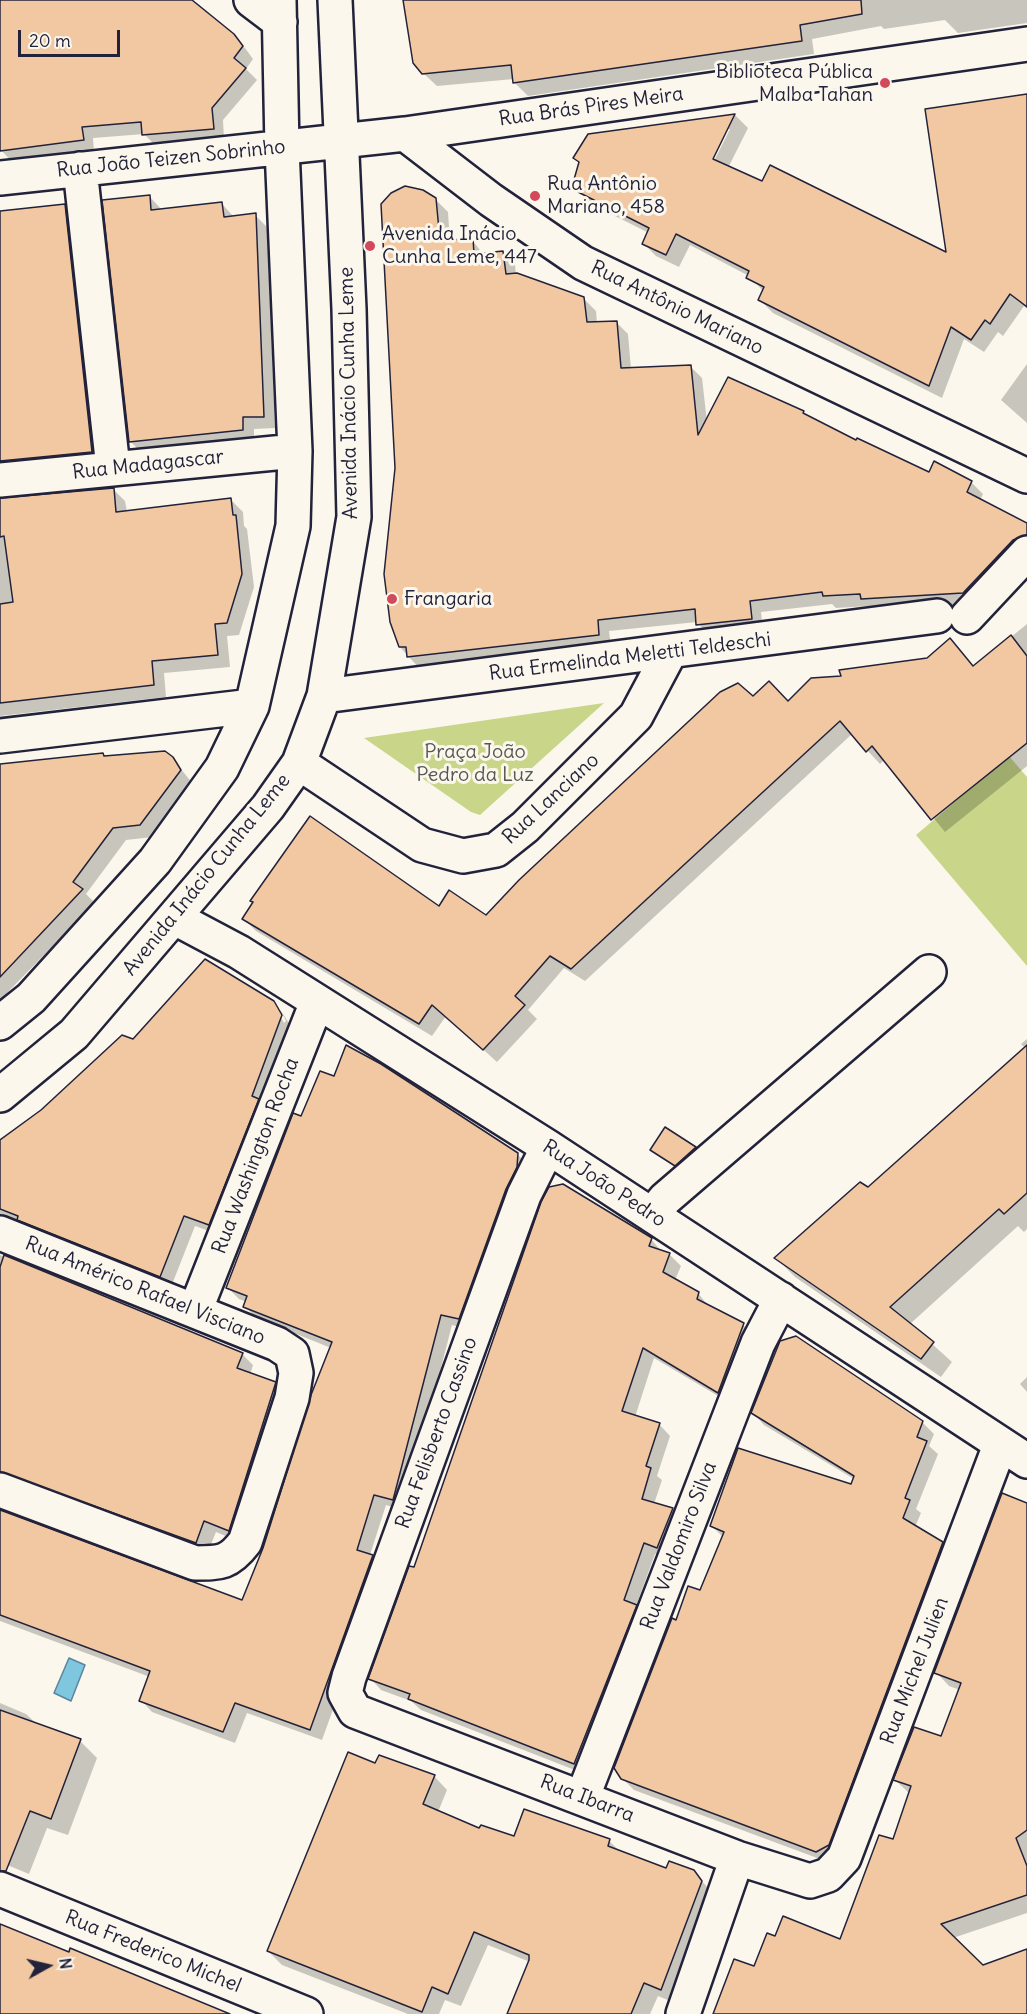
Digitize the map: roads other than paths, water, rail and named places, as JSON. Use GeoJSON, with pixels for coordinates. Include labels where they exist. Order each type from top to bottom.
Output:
{"type":"FeatureCollection","features":[{"type":"Feature","properties":{"kind":"street"},"geometry":{"type":"LineString","coordinates":[[0,1023],[31,998],[155,861],[222,768],[252,706],[293,526],[295,451],[282,148],[279,11],[251,0]]}},
{"type":"Feature","properties":{"kind":"street","name":"Avenida Inácio Cunha Leme"},"geometry":{"type":"LineString","coordinates":[[0,1095],[74,1034],[268,807],[299,763],[324,696],[354,517],[342,141],[335,0]]}},
{"type":"Feature","properties":{"kind":"street","name":"Rua Brás Pires Meira"},"geometry":{"type":"LineString","coordinates":[[405,134],[1027,44]]}},
{"type":"Feature","properties":{"kind":"street"},"geometry":{"type":"LineString","coordinates":[[342,141],[405,134]]}},
{"type":"Feature","properties":{"kind":"street","name":"Rua Antônio Mariano"},"geometry":{"type":"LineString","coordinates":[[405,134],[491,200],[583,263],[1027,476]]}},
{"type":"Feature","properties":{"kind":"street","name":"Rua João Teizen Sobrinho"},"geometry":{"type":"LineString","coordinates":[[0,178],[342,141]]}},
{"type":"Feature","properties":{"kind":"street"},"geometry":{"type":"LineString","coordinates":[[80,169],[113,468]]}},
{"type":"Feature","properties":{"kind":"street","name":"Rua Madagascar"},"geometry":{"type":"LineString","coordinates":[[0,480],[295,451]]}},
{"type":"Feature","properties":{"kind":"street","name":"Rua Ermelinda Meletti Teldeschi"},"geometry":{"type":"LineString","coordinates":[[324,696],[952,616],[1027,553]]}},
{"type":"Feature","properties":{"kind":"street","name":"Rua Lanciano"},"geometry":{"type":"LineString","coordinates":[[299,763],[422,845],[463,856],[496,850],[525,827],[636,716],[670,652]]}},
{"type":"Feature","properties":{"kind":"street"},"geometry":{"type":"LineString","coordinates":[[0,736],[252,706]]}},
{"type":"Feature","properties":{"kind":"street","name":"Rua João Pedro"},"geometry":{"type":"LineString","coordinates":[[175,918],[239,952],[548,1147],[1014,1453]]}},
{"type":"Feature","properties":{"kind":"street"},"geometry":{"type":"LineString","coordinates":[[652,1215],[665,1199],[929,972]]}},
{"type":"Feature","properties":{"kind":"street","name":"Rua Washington Rocha"},"geometry":{"type":"LineString","coordinates":[[195,1311],[317,1002]]}},
{"type":"Feature","properties":{"kind":"street","name":"Rua Felisberto Cassino"},"geometry":{"type":"LineString","coordinates":[[363,1716],[348,1703],[345,1693],[349,1677],[524,1195],[548,1147]]}},
{"type":"Feature","properties":{"kind":"street","name":"Rua Américo Rafael Visciano"},"geometry":{"type":"LineString","coordinates":[[0,1233],[277,1344],[292,1354],[296,1373],[292,1398],[245,1542],[234,1557],[217,1563],[195,1563],[0,1490]]}},
{"type":"Feature","properties":{"kind":"street","name":"Rua Valdomiro Silva"},"geometry":{"type":"LineString","coordinates":[[583,1796],[758,1343],[781,1299]]}},
{"type":"Feature","properties":{"kind":"street","name":"Rua Michel Julien"},"geometry":{"type":"LineString","coordinates":[[810,1881],[828,1875],[844,1858],[1014,1453]]}},
{"type":"Feature","properties":{"kind":"street","name":"Rua Ibarra"},"geometry":{"type":"LineString","coordinates":[[363,1716],[583,1796],[737,1858],[810,1881]]}},
{"type":"Feature","properties":{"kind":"street"},"geometry":{"type":"LineString","coordinates":[[683,2014],[737,1858]]}},
{"type":"Feature","properties":{"kind":"street","name":"Rua Frederico Michel"},"geometry":{"type":"LineString","coordinates":[[0,1889],[306,2014]]}},
{"type":"Feature","properties":{"kind":"water"},"geometry":{"type":"Polygon","coordinates":[[[69,1658],[85,1665],[71,1701],[54,1693],[69,1658]]]}},
{"type":"Feature","properties":{"kind":"place","name":"Biblioteca Pública Malba Tahan"},"geometry":{"type":"Point","coordinates":[885,83]}},
{"type":"Feature","properties":{"kind":"place","name":"Rua Antônio Mariano, 458"},"geometry":{"type":"Point","coordinates":[535,196]}},
{"type":"Feature","properties":{"kind":"place","name":"Avenida Inácio Cunha Leme, 447"},"geometry":{"type":"Point","coordinates":[370,246]}},
{"type":"Feature","properties":{"kind":"place","name":"Frangaria"},"geometry":{"type":"Point","coordinates":[392,599]}},
{"type":"Feature","properties":{"kind":"park label","name":"Praça João Pedro da Luz"},"geometry":{"type":"Point","coordinates":[475,764]}}]}
